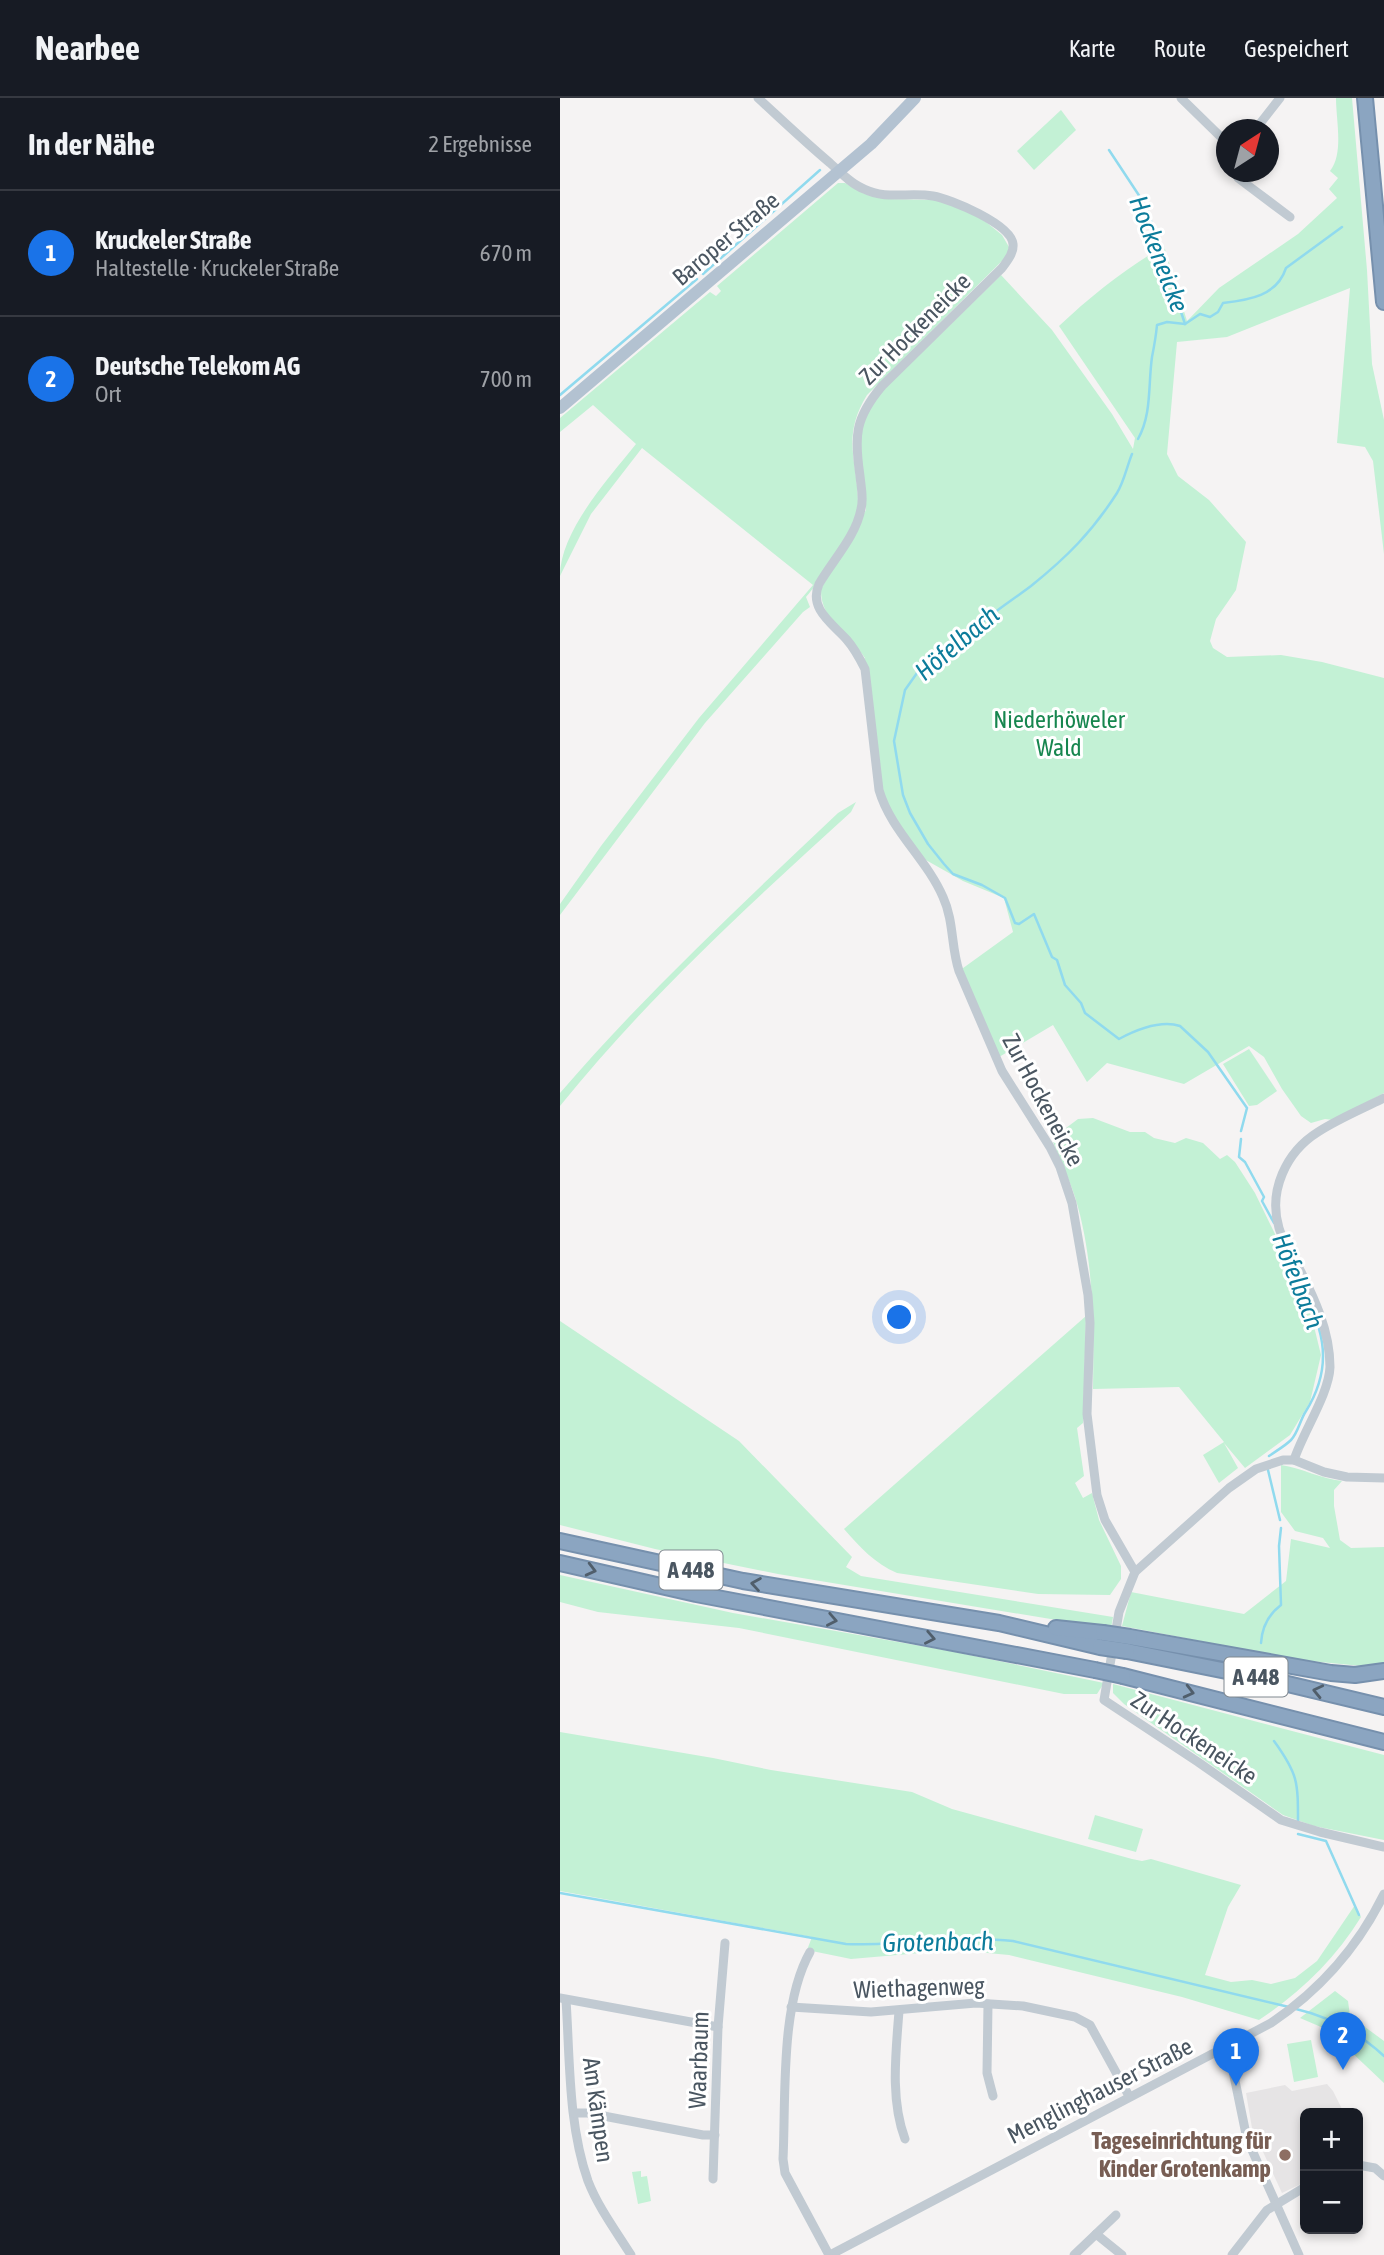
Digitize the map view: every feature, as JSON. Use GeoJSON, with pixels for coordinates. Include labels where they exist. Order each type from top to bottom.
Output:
{"type":"FeatureCollection","features":[{"type":"Feature","properties":{"kind":"highway"},"geometry":{"type":"LineString","coordinates":[[1365,98],[1384,302]]}},
{"type":"Feature","properties":{"kind":"highway","name":"A 448"},"geometry":{"type":"LineString","coordinates":[[560,1541],[743,1581],[1101,1640],[1331,1673],[1355,1675],[1384,1671]]}},
{"type":"Feature","properties":{"kind":"highway","name":"A 448"},"geometry":{"type":"LineString","coordinates":[[560,1563],[707,1596],[1123,1676],[1384,1742]]}},
{"type":"Feature","properties":{"kind":"highway","name":"A 448"},"geometry":{"type":"LineString","coordinates":[[1129,1644],[1384,1707]]}},
{"type":"Feature","properties":{"kind":"main road","name":"Baroper Straße"},"geometry":{"type":"LineString","coordinates":[[560,408],[839,171],[887,128],[915,98]]}},
{"type":"Feature","properties":{"kind":"street"},"geometry":{"type":"LineString","coordinates":[[758,98],[839,171]]}},
{"type":"Feature","properties":{"kind":"street"},"geometry":{"type":"LineString","coordinates":[[1181,98],[1216,131]]}},
{"type":"Feature","properties":{"kind":"street"},"geometry":{"type":"LineString","coordinates":[[1264,119],[1280,98]]}},
{"type":"Feature","properties":{"kind":"street","name":"Zur Hockeneicke"},"geometry":{"type":"LineString","coordinates":[[839,171],[857,186],[875,193],[943,198],[991,221],[1010,235],[1013,243],[1012,252],[1002,268],[882,386],[865,407],[856,434],[863,496],[861,512],[816,590],[817,603],[824,617],[847,640],[861,660],[869,693],[879,790],[885,807],[943,895],[951,922],[959,971],[1002,1071],[1050,1147],[1072,1203],[1088,1294],[1090,1323],[1087,1414],[1097,1496],[1105,1520],[1135,1572],[1118,1612],[1104,1700],[1280,1820],[1384,1847]]}},
{"type":"Feature","properties":{"kind":"street"},"geometry":{"type":"LineString","coordinates":[[1243,182],[1290,217]]}},
{"type":"Feature","properties":{"kind":"street"},"geometry":{"type":"LineString","coordinates":[[1294,1460],[1328,1382],[1330,1369],[1329,1350],[1318,1309],[1279,1231],[1276,1201],[1280,1180],[1291,1157],[1309,1139],[1384,1098]]}},
{"type":"Feature","properties":{"kind":"street"},"geometry":{"type":"LineString","coordinates":[[1135,1572],[1242,1477],[1271,1463],[1294,1460],[1324,1472],[1348,1477],[1384,1478]]}},
{"type":"Feature","properties":{"kind":"street","name":"Menglinghauser Straße"},"geometry":{"type":"LineString","coordinates":[[830,2255],[1129,2096],[1257,2032],[1319,1986],[1356,1942],[1384,1894]]}},
{"type":"Feature","properties":{"kind":"street","name":"Waarbaum"},"geometry":{"type":"LineString","coordinates":[[713,2179],[725,1942]]}},
{"type":"Feature","properties":{"kind":"street"},"geometry":{"type":"LineString","coordinates":[[810,1952],[801,1970],[791,2007],[783,2164],[785,2173],[830,2255]]}},
{"type":"Feature","properties":{"kind":"street"},"geometry":{"type":"LineString","coordinates":[[563,1999],[719,2027]]}},
{"type":"Feature","properties":{"kind":"street","name":"Am Kämpen"},"geometry":{"type":"LineString","coordinates":[[563,1999],[574,2113],[588,2180],[604,2213],[631,2255]]}},
{"type":"Feature","properties":{"kind":"street","name":"Wiethagenweg"},"geometry":{"type":"LineString","coordinates":[[791,2007],[899,2011],[953,2003],[988,2004],[1023,2006],[1087,2022],[1129,2096]]}},
{"type":"Feature","properties":{"kind":"street"},"geometry":{"type":"LineString","coordinates":[[988,2004],[987,2073],[993,2096]]}},
{"type":"Feature","properties":{"kind":"street"},"geometry":{"type":"LineString","coordinates":[[899,2011],[896,2054],[897,2108],[898,2122],[905,2139]]}},
{"type":"Feature","properties":{"kind":"street"},"geometry":{"type":"LineString","coordinates":[[1224,2048],[1233,2071],[1247,2139],[1299,2255]]}},
{"type":"Feature","properties":{"kind":"street"},"geometry":{"type":"LineString","coordinates":[[574,2113],[588,2113],[715,2135]]}},
{"type":"Feature","properties":{"kind":"street"},"geometry":{"type":"LineString","coordinates":[[1363,2166],[1375,2168],[1384,2176]]}},
{"type":"Feature","properties":{"kind":"street"},"geometry":{"type":"LineString","coordinates":[[1231,2255],[1262,2215],[1275,2203],[1300,2190]]}},
{"type":"Feature","properties":{"kind":"street"},"geometry":{"type":"LineString","coordinates":[[1074,2255],[1116,2216]]}},
{"type":"Feature","properties":{"kind":"street"},"geometry":{"type":"LineString","coordinates":[[1096,2234],[1122,2255]]}},
{"type":"Feature","properties":{"kind":"shaded area","name":"Tageseinrichtung für Kinder Grotenkamp"},"geometry":{"type":"Polygon","coordinates":[[[1327,2084],[1342,2108],[1300,2108],[1300,2184],[1282,2193],[1252,2128],[1246,2093],[1285,2085],[1292,2091],[1327,2084]]]}},
{"type":"Feature","properties":{"kind":"green space","name":"Niederhöweler Wald"},"geometry":{"type":"Polygon","coordinates":[[[1336,98],[1352,98],[1372,364],[1384,420],[1384,554],[1373,461],[1365,447],[1337,443],[1350,288],[1227,337],[1177,342],[1167,454],[1178,476],[1209,500],[1246,542],[1236,590],[1216,619],[1210,641],[1213,648],[1227,657],[1281,655],[1322,662],[1384,678],[1384,1093],[1333,1120],[1311,1123],[1301,1116],[1264,1057],[1249,1046],[1184,1084],[1107,1063],[1087,1082],[1053,1025],[999,1057],[959,971],[1013,932],[1004,898],[963,881],[917,855],[885,807],[861,660],[865,658],[830,618],[822,600],[821,589],[866,510],[859,442],[864,417],[879,394],[1001,275],[1052,330],[1112,414],[1133,449],[1135,438],[1059,326],[1109,283],[1164,246],[1187,321],[1219,288],[1298,234],[1337,198],[1329,189],[1338,178],[1330,171],[1338,146],[1336,98]]]}},
{"type":"Feature","properties":{"kind":"green space"},"geometry":{"type":"Polygon","coordinates":[[[1061,110],[1076,130],[1034,170],[1017,151],[1061,110]]]}},
{"type":"Feature","properties":{"kind":"green space"},"geometry":{"type":"Polygon","coordinates":[[[838,183],[845,183],[863,193],[887,199],[937,200],[971,213],[1002,235],[1009,247],[1007,256],[867,395],[854,425],[853,451],[858,491],[856,516],[837,554],[806,597],[810,607],[705,723],[560,915],[560,904],[699,718],[813,585],[642,448],[591,514],[560,576],[562,559],[577,523],[636,444],[593,405],[560,432],[560,418],[710,292],[716,296],[721,291],[717,286],[838,183]]]}},
{"type":"Feature","properties":{"kind":"green space"},"geometry":{"type":"Polygon","coordinates":[[[856,802],[851,812],[737,917],[663,990],[560,1106],[560,1093],[660,984],[838,813],[856,802]]]}},
{"type":"Feature","properties":{"kind":"green space"},"geometry":{"type":"Polygon","coordinates":[[[1249,1049],[1277,1091],[1257,1105],[1249,1106],[1223,1064],[1249,1049]]]}},
{"type":"Feature","properties":{"kind":"green space"},"geometry":{"type":"Polygon","coordinates":[[[1093,1118],[1130,1132],[1145,1132],[1154,1138],[1175,1143],[1186,1138],[1203,1143],[1220,1159],[1227,1155],[1235,1162],[1255,1193],[1308,1302],[1321,1355],[1310,1402],[1290,1435],[1245,1468],[1224,1443],[1238,1468],[1219,1483],[1203,1455],[1224,1442],[1179,1387],[1093,1389],[1093,1316],[1086,1244],[1075,1197],[1053,1142],[1054,1137],[1078,1119],[1093,1118]]]}},
{"type":"Feature","properties":{"kind":"green space"},"geometry":{"type":"Polygon","coordinates":[[[1086,1316],[1083,1423],[1077,1428],[1084,1476],[1075,1483],[1083,1498],[1092,1493],[1099,1520],[1121,1566],[1121,1579],[1110,1595],[1038,1594],[897,1573],[868,1554],[844,1529],[1086,1316]]]}},
{"type":"Feature","properties":{"kind":"green space"},"geometry":{"type":"Polygon","coordinates":[[[560,1321],[739,1441],[852,1557],[846,1567],[861,1576],[1113,1617],[1111,1629],[778,1574],[655,1549],[560,1525],[560,1321]]]}},
{"type":"Feature","properties":{"kind":"green space"},"geometry":{"type":"Polygon","coordinates":[[[1281,1465],[1342,1481],[1334,1490],[1340,1540],[1351,1548],[1384,1547],[1384,1663],[1372,1667],[1300,1660],[1122,1626],[1131,1592],[1244,1614],[1286,1581],[1291,1539],[1330,1548],[1323,1538],[1295,1531],[1281,1512],[1281,1465]]]}},
{"type":"Feature","properties":{"kind":"green space"},"geometry":{"type":"Polygon","coordinates":[[[560,1575],[733,1613],[955,1652],[1104,1683],[1097,1694],[1064,1694],[739,1628],[598,1612],[560,1602],[560,1575]]]}},
{"type":"Feature","properties":{"kind":"green space"},"geometry":{"type":"Polygon","coordinates":[[[1113,1684],[1384,1755],[1384,1840],[1314,1826],[1283,1815],[1124,1704],[1113,1693],[1113,1684]]]}},
{"type":"Feature","properties":{"kind":"green space"},"geometry":{"type":"Polygon","coordinates":[[[560,1732],[912,1792],[952,1809],[1132,1859],[1151,1859],[1241,1885],[1228,1907],[1205,1975],[1231,1982],[1252,1980],[1271,1984],[1295,1978],[1317,1961],[1355,1905],[1361,1917],[1340,1947],[1316,1974],[1259,2020],[1182,1997],[1009,1955],[955,1950],[851,1959],[807,1950],[812,1937],[560,1891],[560,1732]]]}},
{"type":"Feature","properties":{"kind":"green space"},"geometry":{"type":"Polygon","coordinates":[[[1095,1815],[1143,1829],[1136,1852],[1088,1839],[1095,1815]]]}},
{"type":"Feature","properties":{"kind":"green space"},"geometry":{"type":"Polygon","coordinates":[[[1335,1991],[1348,2001],[1350,2016],[1384,2041],[1384,2083],[1328,2030],[1300,2018],[1335,1991]]]}},
{"type":"Feature","properties":{"kind":"green space"},"geometry":{"type":"Polygon","coordinates":[[[1311,2040],[1318,2077],[1294,2082],[1287,2044],[1311,2040]]]}},
{"type":"Feature","properties":{"kind":"green space"},"geometry":{"type":"Polygon","coordinates":[[[641,2171],[641,2177],[647,2176],[651,2201],[638,2204],[632,2172],[641,2171]]]}},
{"type":"Feature","properties":{"kind":"waterway","name":"Hockeneicke"},"geometry":{"type":"LineString","coordinates":[[1109,150],[1146,206],[1185,324]]}},
{"type":"Feature","properties":{"kind":"waterway"},"geometry":{"type":"LineString","coordinates":[[703,274],[820,170]]}},
{"type":"Feature","properties":{"kind":"waterway","name":"Höfelbach"},"geometry":{"type":"LineString","coordinates":[[1138,439],[1148,409],[1157,325],[1167,322],[1185,324],[1200,314],[1210,317],[1218,312],[1223,303],[1243,300],[1269,291],[1282,277],[1286,268],[1342,227]]}},
{"type":"Feature","properties":{"kind":"waterway"},"geometry":{"type":"LineString","coordinates":[[560,395],[697,279]]}},
{"type":"Feature","properties":{"kind":"waterway","name":"Höfelbach"},"geometry":{"type":"LineString","coordinates":[[1132,454],[1117,493],[1078,543],[1031,586],[991,615],[925,671],[917,673],[905,690],[894,741],[903,795],[910,813],[928,844],[944,864],[953,874],[982,885],[1005,898],[1015,923],[1019,924],[1034,914],[1052,957],[1057,960],[1065,985],[1081,1003],[1085,1013],[1119,1039],[1157,1025],[1180,1026],[1208,1052],[1247,1108],[1241,1131]]}},
{"type":"Feature","properties":{"kind":"waterway","name":"Höfelbach"},"geometry":{"type":"LineString","coordinates":[[1241,1139],[1239,1157],[1245,1162],[1264,1197],[1262,1201],[1274,1223]]}},
{"type":"Feature","properties":{"kind":"waterway","name":"Höfelbach"},"geometry":{"type":"LineString","coordinates":[[1269,1456],[1289,1442],[1295,1434],[1317,1389],[1322,1369],[1320,1332],[1287,1255]]}},
{"type":"Feature","properties":{"kind":"waterway","name":"Höfelbach"},"geometry":{"type":"LineString","coordinates":[[1268,1470],[1280,1520]]}},
{"type":"Feature","properties":{"kind":"waterway","name":"Höfelbach"},"geometry":{"type":"LineString","coordinates":[[1261,1643],[1267,1622],[1281,1605],[1281,1528]]}},
{"type":"Feature","properties":{"kind":"waterway","name":"Höfelbach"},"geometry":{"type":"LineString","coordinates":[[1274,1741],[1295,1779],[1298,1822]]}},
{"type":"Feature","properties":{"kind":"waterway","name":"Höfelbach"},"geometry":{"type":"LineString","coordinates":[[1298,1834],[1326,1841],[1359,1915]]}},
{"type":"Feature","properties":{"kind":"waterway","name":"Grotenbach"},"geometry":{"type":"LineString","coordinates":[[560,1893],[846,1944],[972,1939],[1013,1941],[1289,2007]]}},
{"type":"Feature","properties":{"kind":"waterway","name":"Grotenbach"},"geometry":{"type":"LineString","coordinates":[[1296,2009],[1343,2026],[1384,2056]]}},
{"type":"Feature","properties":{"kind":"place","name":"Deutsche Telekom AG"},"geometry":{"type":"Point","coordinates":[1343,2070]}},
{"type":"Feature","properties":{"kind":"place","name":"Kruckeler Straße"},"geometry":{"type":"Point","coordinates":[1236,2086]}},
{"type":"Feature","properties":{"kind":"place","name":"Tageseinrichtung für Kinder Grotenkamp"},"geometry":{"type":"Point","coordinates":[1285,2155]}}]}
